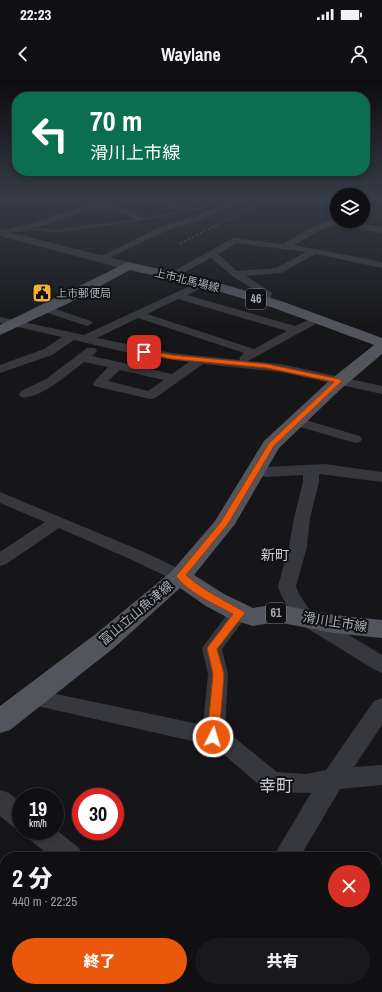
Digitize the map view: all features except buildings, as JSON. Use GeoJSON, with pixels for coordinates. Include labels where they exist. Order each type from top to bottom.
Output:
{"type":"FeatureCollection","features":[{"type":"Feature","properties":{"kind":"main road","name":"上市北馬場線"},"geometry":{"type":"LineString","coordinates":[[128,266],[203,283],[265,301],[382,343]]}},
{"type":"Feature","properties":{"kind":"main road"},"geometry":{"type":"LineString","coordinates":[[0,332],[128,266]]}},
{"type":"Feature","properties":{"kind":"main road","name":"富山立山魚津線"},"geometry":{"type":"LineString","coordinates":[[0,722],[106,640],[180,576],[224,524],[254,471],[271,445],[339,381],[382,346]]}},
{"type":"Feature","properties":{"kind":"main road","name":"滑川上市線"},"geometry":{"type":"LineString","coordinates":[[180,576],[189,584],[215,600],[240,613],[253,617],[277,613],[334,624],[382,629]]}},
{"type":"Feature","properties":{"kind":"street"},"geometry":{"type":"LineString","coordinates":[[29,242],[128,266]]}},
{"type":"Feature","properties":{"kind":"street"},"geometry":{"type":"LineString","coordinates":[[100,259],[137,242]]}},
{"type":"Feature","properties":{"kind":"street"},"geometry":{"type":"LineString","coordinates":[[170,276],[233,242]]}},
{"type":"Feature","properties":{"kind":"street"},"geometry":{"type":"LineString","coordinates":[[247,242],[315,252],[382,265]]}},
{"type":"Feature","properties":{"kind":"street"},"geometry":{"type":"LineString","coordinates":[[284,247],[293,242]]}},
{"type":"Feature","properties":{"kind":"street"},"geometry":{"type":"LineString","coordinates":[[235,274],[278,271],[315,252]]}},
{"type":"Feature","properties":{"kind":"street"},"geometry":{"type":"LineString","coordinates":[[210,254],[215,256],[235,274],[267,293],[265,301]]}},
{"type":"Feature","properties":{"kind":"street"},"geometry":{"type":"LineString","coordinates":[[371,276],[382,265]]}},
{"type":"Feature","properties":{"kind":"street"},"geometry":{"type":"LineString","coordinates":[[86,339],[203,283]]}},
{"type":"Feature","properties":{"kind":"street"},"geometry":{"type":"LineString","coordinates":[[177,295],[296,330]]}},
{"type":"Feature","properties":{"kind":"street"},"geometry":{"type":"LineString","coordinates":[[46,309],[87,323]]}},
{"type":"Feature","properties":{"kind":"street"},"geometry":{"type":"LineString","coordinates":[[137,314],[255,352]]}},
{"type":"Feature","properties":{"kind":"street"},"geometry":{"type":"LineString","coordinates":[[236,363],[317,319]]}},
{"type":"Feature","properties":{"kind":"street"},"geometry":{"type":"LineString","coordinates":[[0,320],[172,357],[281,368],[382,390]]}},
{"type":"Feature","properties":{"kind":"street"},"geometry":{"type":"LineString","coordinates":[[0,369],[48,352],[72,336]]}},
{"type":"Feature","properties":{"kind":"street"},"geometry":{"type":"LineString","coordinates":[[26,394],[51,382],[103,343]]}},
{"type":"Feature","properties":{"kind":"street"},"geometry":{"type":"LineString","coordinates":[[83,358],[174,378]]}},
{"type":"Feature","properties":{"kind":"street"},"geometry":{"type":"LineString","coordinates":[[117,366],[99,383],[150,395],[200,360]]}},
{"type":"Feature","properties":{"kind":"street"},"geometry":{"type":"LineString","coordinates":[[295,421],[355,439]]}},
{"type":"Feature","properties":{"kind":"street"},"geometry":{"type":"LineString","coordinates":[[254,471],[266,472],[324,469],[382,477]]}},
{"type":"Feature","properties":{"kind":"street"},"geometry":{"type":"LineString","coordinates":[[311,470],[311,482],[302,518],[298,546],[287,586],[290,595],[304,617],[382,665]]}},
{"type":"Feature","properties":{"kind":"street"},"geometry":{"type":"LineString","coordinates":[[0,497],[138,556],[180,576]]}},
{"type":"Feature","properties":{"kind":"street"},"geometry":{"type":"LineString","coordinates":[[0,560],[57,522]]}},
{"type":"Feature","properties":{"kind":"street"},"geometry":{"type":"LineString","coordinates":[[213,737],[218,674],[212,648],[240,613]]}},
{"type":"Feature","properties":{"kind":"street"},"geometry":{"type":"LineString","coordinates":[[33,696],[220,738],[272,782],[306,784],[333,779],[382,775]]}},
{"type":"Feature","properties":{"kind":"street"},"geometry":{"type":"LineString","coordinates":[[289,852],[333,779],[382,707]]}},
{"type":"Feature","properties":{"kind":"street"},"geometry":{"type":"LineString","coordinates":[[0,801],[12,811]]}},
{"type":"Feature","properties":{"kind":"street"},"geometry":{"type":"LineString","coordinates":[[49,840],[64,852]]}},
{"type":"Feature","properties":{"kind":"railway"},"geometry":{"type":"LineString","coordinates":[[180,244],[185,242]]}},
{"type":"Feature","properties":{"kind":"place","name":"上市郵便局"},"geometry":{"type":"Point","coordinates":[42,293]}},
{"type":"Feature","properties":{"kind":"district","name":"新町"},"geometry":{"type":"Point","coordinates":[275,555]}},
{"type":"Feature","properties":{"kind":"district","name":"幸町"},"geometry":{"type":"Point","coordinates":[276,785]}},
{"type":"Feature","properties":{"kind":"route"},"geometry":{"type":"LineString","coordinates":[[144,352],[172,357],[281,368],[339,381],[271,445],[254,471],[224,524],[180,576],[189,584],[240,613],[216,641],[212,648],[218,674],[213,737]]}}]}
